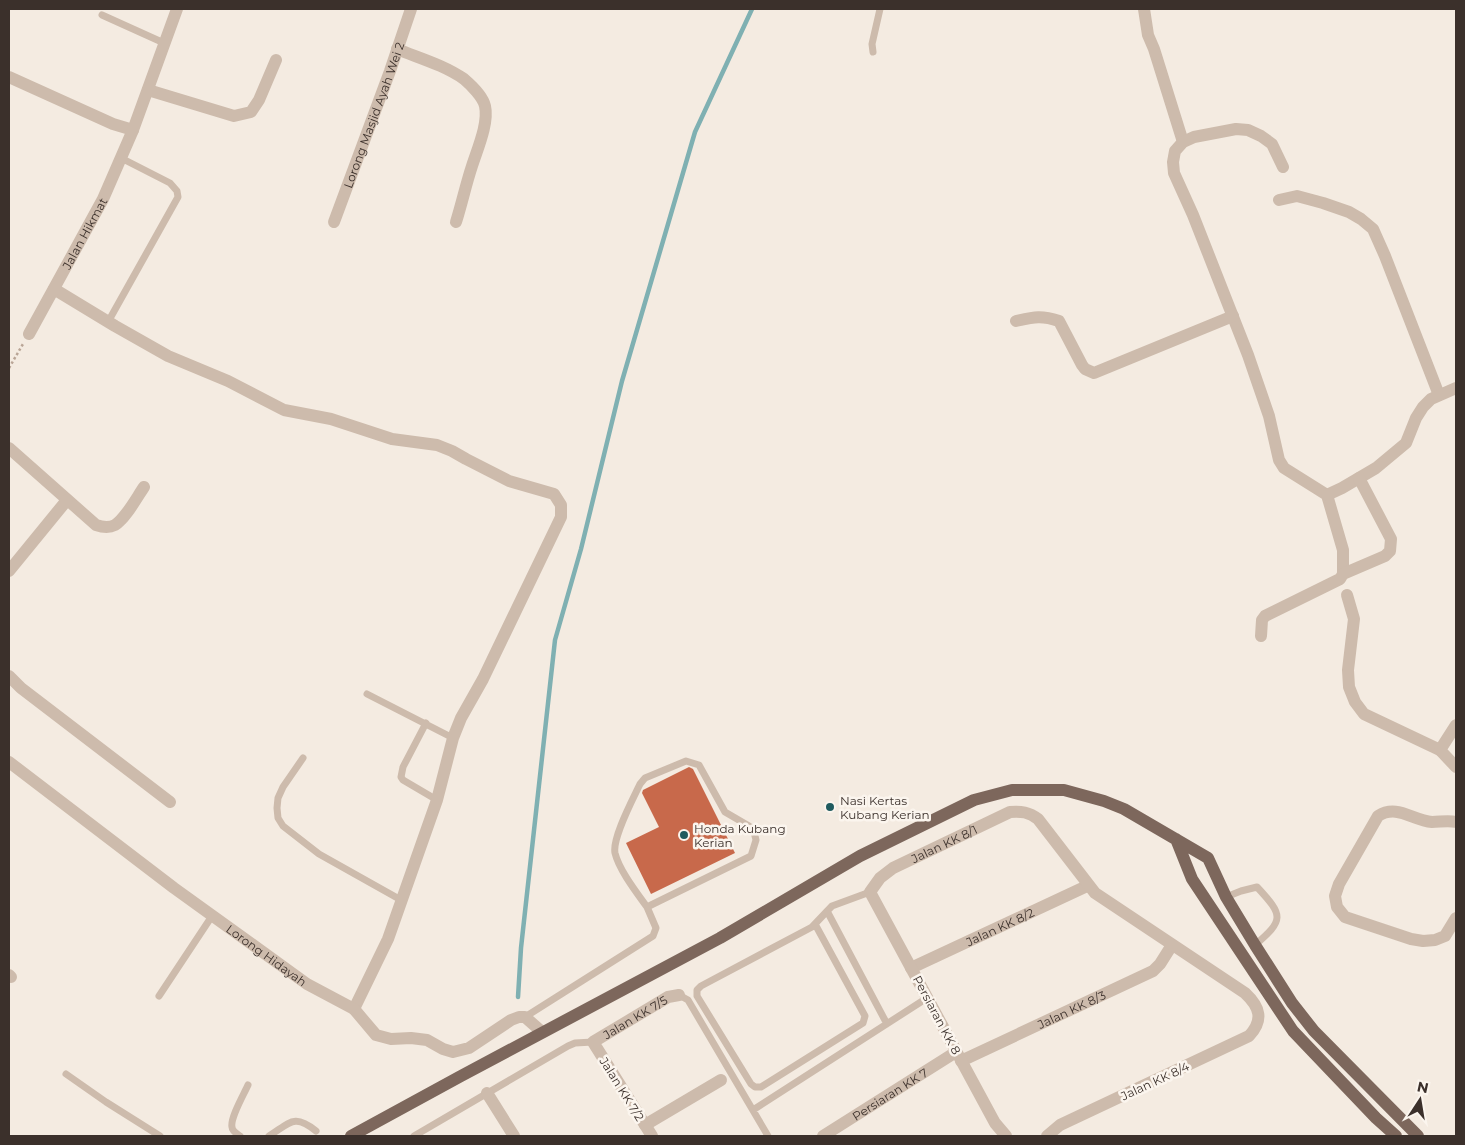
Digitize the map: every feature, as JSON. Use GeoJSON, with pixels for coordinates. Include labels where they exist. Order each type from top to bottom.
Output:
{"type":"FeatureCollection","features":[{"type":"Feature","properties":{"kind":"main road"},"geometry":{"type":"LineString","coordinates":[[350,1136],[720,938],[860,856],[974,800],[1012,790],[1064,790],[1104,801],[1124,809],[1208,858],[1226,897],[1280,987],[1308,1024],[1418,1136]]}},
{"type":"Feature","properties":{"kind":"main road"},"geometry":{"type":"LineString","coordinates":[[1176,839],[1192,879],[1293,1030],[1376,1118],[1396,1136]]}},
{"type":"Feature","properties":{"kind":"street","name":"Jalan Hikmat"},"geometry":{"type":"LineString","coordinates":[[29,334],[103,199],[133,130],[177,9]]}},
{"type":"Feature","properties":{"kind":"street","name":"Lorong Masjid Ayah Wei 2"},"geometry":{"type":"LineString","coordinates":[[334,222],[411,9]]}},
{"type":"Feature","properties":{"kind":"street"},"geometry":{"type":"LineString","coordinates":[[1144,9],[1148,35],[1183,142]]}},
{"type":"Feature","properties":{"kind":"street"},"geometry":{"type":"LineString","coordinates":[[397,49],[451,71],[466,80],[479,95],[485,106],[485,124],[480,145],[456,222]]}},
{"type":"Feature","properties":{"kind":"street"},"geometry":{"type":"LineString","coordinates":[[148,90],[234,116],[251,112],[259,100],[276,60]]}},
{"type":"Feature","properties":{"kind":"street"},"geometry":{"type":"LineString","coordinates":[[9,77],[114,124],[133,130]]}},
{"type":"Feature","properties":{"kind":"street"},"geometry":{"type":"LineString","coordinates":[[1261,636],[1262,620],[1265,616],[1340,579],[1343,574],[1343,550],[1326,495],[1284,468],[1279,460],[1269,416],[1248,355],[1193,215],[1174,173],[1173,162],[1175,151],[1183,142],[1194,137],[1236,129],[1248,130],[1272,144],[1283,167]]}},
{"type":"Feature","properties":{"kind":"street"},"geometry":{"type":"LineString","coordinates":[[1279,200],[1297,196],[1323,203],[1361,218],[1372,229],[1385,256],[1439,395]]}},
{"type":"Feature","properties":{"kind":"street"},"geometry":{"type":"LineString","coordinates":[[54,288],[108,322],[168,356],[228,381],[284,410],[331,419],[392,439],[437,445],[508,481],[554,494],[561,505],[561,517],[483,679],[461,718],[437,800],[388,939],[354,1009]]}},
{"type":"Feature","properties":{"kind":"street"},"geometry":{"type":"LineString","coordinates":[[1016,321],[1037,316],[1058,321],[1082,365],[1085,369],[1094,373],[1233,316]]}},
{"type":"Feature","properties":{"kind":"street"},"geometry":{"type":"LineString","coordinates":[[1326,495],[1376,468],[1406,443],[1416,418],[1423,407],[1439,395],[1456,388]]}},
{"type":"Feature","properties":{"kind":"street"},"geometry":{"type":"LineString","coordinates":[[9,448],[96,525],[114,526],[144,487]]}},
{"type":"Feature","properties":{"kind":"street"},"geometry":{"type":"LineString","coordinates":[[1343,574],[1385,556],[1390,551],[1391,546],[1391,538],[1359,478]]}},
{"type":"Feature","properties":{"kind":"street"},"geometry":{"type":"LineString","coordinates":[[9,571],[67,500]]}},
{"type":"Feature","properties":{"kind":"street"},"geometry":{"type":"LineString","coordinates":[[1347,595],[1354,618],[1348,670],[1349,687],[1355,702],[1364,714],[1440,750],[1456,767]]}},
{"type":"Feature","properties":{"kind":"street"},"geometry":{"type":"LineString","coordinates":[[9,676],[21,688],[170,802]]}},
{"type":"Feature","properties":{"kind":"street"},"geometry":{"type":"LineString","coordinates":[[1440,750],[1456,725]]}},
{"type":"Feature","properties":{"kind":"street","name":"Lorong Hidayah"},"geometry":{"type":"LineString","coordinates":[[9,762],[212,916],[307,984],[354,1009],[376,1035],[392,1039],[411,1038],[426,1040],[453,1052],[469,1048],[511,1020],[525,1017]]}},
{"type":"Feature","properties":{"kind":"street","name":"Jalan KK 8/1"},"geometry":{"type":"LineString","coordinates":[[870,892],[880,878],[893,868],[1010,812],[1018,811],[1026,812],[1038,819],[1088,886]]}},
{"type":"Feature","properties":{"kind":"street"},"geometry":{"type":"LineString","coordinates":[[1456,822],[1430,822],[1398,812],[1385,812],[1378,816],[1339,884],[1335,896],[1337,907],[1345,917],[1423,941],[1435,940],[1445,936],[1456,918]]}},
{"type":"Feature","properties":{"kind":"street"},"geometry":{"type":"LineString","coordinates":[[1088,886],[1103,899],[1172,945]]}},
{"type":"Feature","properties":{"kind":"street","name":"Jalan KK 8/2"},"geometry":{"type":"LineString","coordinates":[[911,968],[1088,886]]}},
{"type":"Feature","properties":{"kind":"street","name":"Persiaran KK 8"},"geometry":{"type":"LineString","coordinates":[[870,892],[995,1123],[1006,1136]]}},
{"type":"Feature","properties":{"kind":"street","name":"Jalan KK 8/4"},"geometry":{"type":"LineString","coordinates":[[1047,1136],[1060,1125],[1249,1036],[1258,1022],[1259,1014],[1245,993],[1172,945]]}},
{"type":"Feature","properties":{"kind":"street","name":"Jalan KK 8/3"},"geometry":{"type":"LineString","coordinates":[[959,1056],[1153,970],[1160,964],[1172,945]]}},
{"type":"Feature","properties":{"kind":"street","name":"Jalan KK 7/5"},"geometry":{"type":"LineString","coordinates":[[593,1042],[668,997],[679,995]]}},
{"type":"Feature","properties":{"kind":"street"},"geometry":{"type":"LineString","coordinates":[[525,1017],[542,1032]]}},
{"type":"Feature","properties":{"kind":"street","name":"Jalan KK 7/2"},"geometry":{"type":"LineString","coordinates":[[593,1042],[648,1131]]}},
{"type":"Feature","properties":{"kind":"street","name":"Persiaran KK 7"},"geometry":{"type":"LineString","coordinates":[[823,1136],[959,1056]]}},
{"type":"Feature","properties":{"kind":"street"},"geometry":{"type":"LineString","coordinates":[[648,1131],[721,1080]]}},
{"type":"Feature","properties":{"kind":"street"},"geometry":{"type":"LineString","coordinates":[[487,1093],[514,1136]]}},
{"type":"Feature","properties":{"kind":"lane"},"geometry":{"type":"LineString","coordinates":[[873,52],[872,44],[880,9]]}},
{"type":"Feature","properties":{"kind":"lane"},"geometry":{"type":"LineString","coordinates":[[102,15],[164,43]]}},
{"type":"Feature","properties":{"kind":"lane"},"geometry":{"type":"LineString","coordinates":[[108,322],[178,197],[177,191],[170,183],[121,158]]}},
{"type":"Feature","properties":{"kind":"lane"},"geometry":{"type":"LineString","coordinates":[[367,694],[454,738]]}},
{"type":"Feature","properties":{"kind":"lane"},"geometry":{"type":"LineString","coordinates":[[426,723],[403,767],[401,777],[437,800]]}},
{"type":"Feature","properties":{"kind":"lane"},"geometry":{"type":"LineString","coordinates":[[303,758],[283,787],[278,798],[278,818],[283,826],[319,854],[402,900]]}},
{"type":"Feature","properties":{"kind":"lane"},"geometry":{"type":"LineString","coordinates":[[525,1017],[646,943],[653,936],[656,928],[647,908],[615,855],[616,838],[636,791],[645,778],[686,761],[693,762],[699,765],[725,812],[749,826],[754,832],[755,848],[751,856],[647,908]]}},
{"type":"Feature","properties":{"kind":"lane"},"geometry":{"type":"LineString","coordinates":[[1226,897],[1257,887],[1273,904],[1277,920],[1276,926],[1255,946]]}},
{"type":"Feature","properties":{"kind":"lane"},"geometry":{"type":"LineString","coordinates":[[814,924],[861,1008],[865,1020],[761,1088],[755,1087],[751,1084],[697,996],[697,990],[701,986],[814,924],[832,906],[870,892]]}},
{"type":"Feature","properties":{"kind":"lane"},"geometry":{"type":"LineString","coordinates":[[827,911],[887,1024]]}},
{"type":"Feature","properties":{"kind":"lane"},"geometry":{"type":"LineString","coordinates":[[159,996],[212,916]]}},
{"type":"Feature","properties":{"kind":"lane"},"geometry":{"type":"LineString","coordinates":[[679,995],[688,1000],[768,1136]]}},
{"type":"Feature","properties":{"kind":"lane"},"geometry":{"type":"LineString","coordinates":[[753,1110],[927,998]]}},
{"type":"Feature","properties":{"kind":"lane"},"geometry":{"type":"LineString","coordinates":[[414,1136],[568,1046],[575,1043],[593,1042]]}},
{"type":"Feature","properties":{"kind":"lane"},"geometry":{"type":"LineString","coordinates":[[66,1074],[160,1136]]}},
{"type":"Feature","properties":{"kind":"lane"},"geometry":{"type":"LineString","coordinates":[[240,1136],[234,1132],[232,1120],[248,1085]]}},
{"type":"Feature","properties":{"kind":"lane"},"geometry":{"type":"LineString","coordinates":[[269,1136],[293,1121],[299,1120],[305,1122],[316,1131]]}},
{"type":"Feature","properties":{"kind":"path"},"geometry":{"type":"LineString","coordinates":[[9,368],[29,334]]}},
{"type":"Feature","properties":{"kind":"building","name":"Honda Kubang Kerian"},"geometry":{"type":"Polygon","coordinates":[[[689,767],[693,769],[735,853],[651,894],[626,843],[659,827],[642,793],[643,790],[689,767]]]}},
{"type":"Feature","properties":{"kind":"waterway"},"geometry":{"type":"LineString","coordinates":[[518,997],[521,948],[555,640],[581,549],[622,381],[695,132],[752,9]]}},
{"type":"Feature","properties":{"kind":"place","name":"Nasi Kertas Kubang Kerian"},"geometry":{"type":"Point","coordinates":[830,807]}},
{"type":"Feature","properties":{"kind":"place","name":"Honda Kubang Kerian"},"geometry":{"type":"Point","coordinates":[684,835]}}]}
